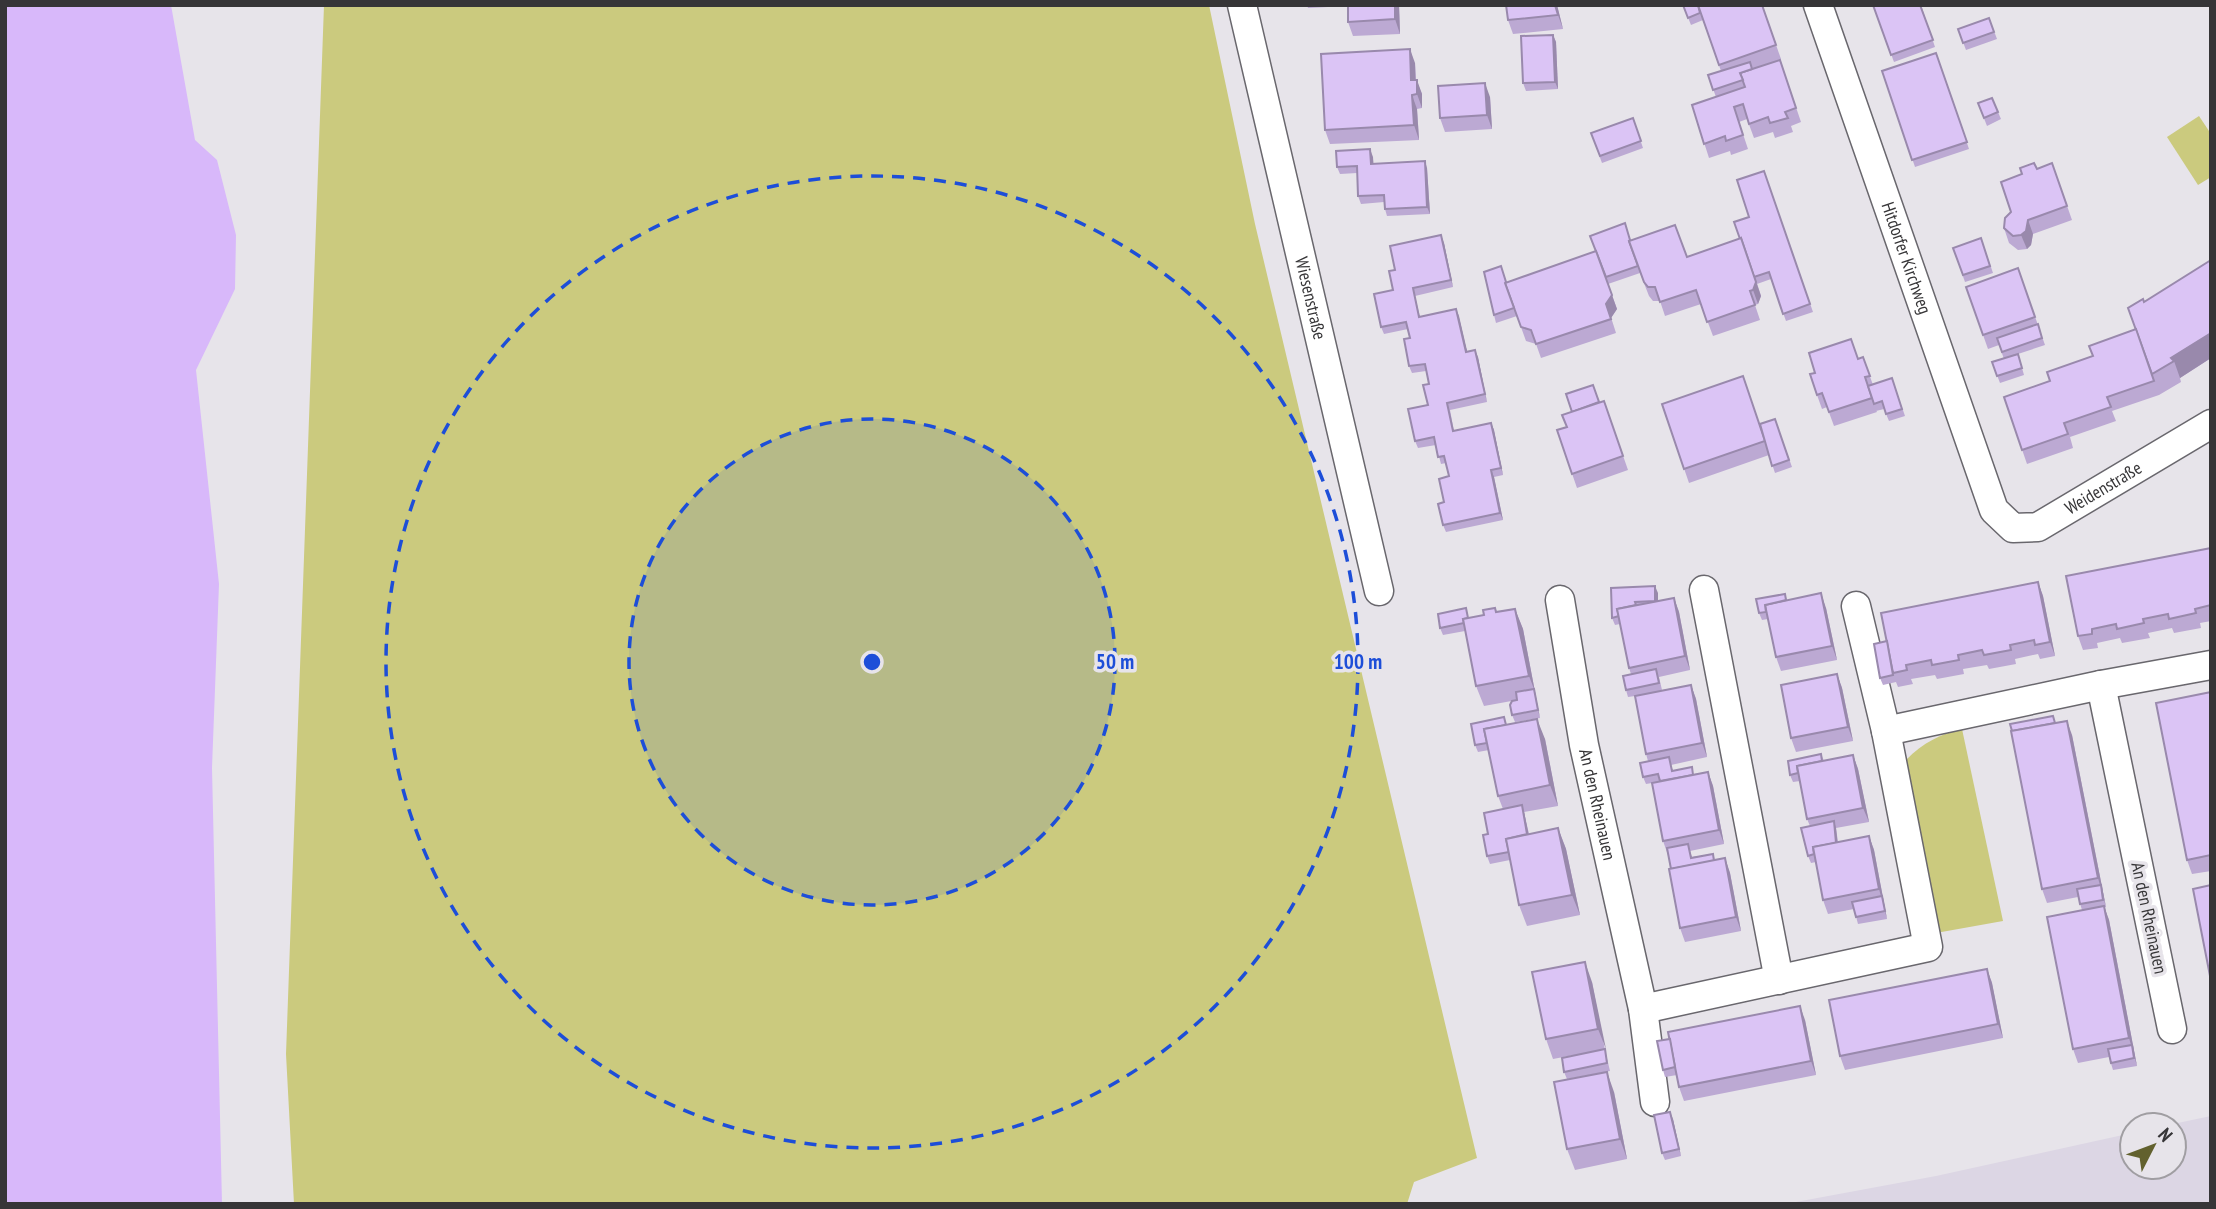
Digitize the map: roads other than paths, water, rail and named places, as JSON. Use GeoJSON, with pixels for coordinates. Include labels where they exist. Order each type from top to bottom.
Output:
{"type":"FeatureCollection","features":[{"type":"Feature","properties":{"kind":"street","name":"Wiesenstraße"},"geometry":{"type":"LineString","coordinates":[[1242,5],[1379,591]]}},
{"type":"Feature","properties":{"kind":"street","name":"Hitdorfer Kirchweg"},"geometry":{"type":"LineString","coordinates":[[1818,5],[1994,510]]}},
{"type":"Feature","properties":{"kind":"street","name":"Weidenstraße"},"geometry":{"type":"LineString","coordinates":[[1994,510],[2013,528],[2038,527],[2211,424]]}},
{"type":"Feature","properties":{"kind":"street"},"geometry":{"type":"LineString","coordinates":[[1704,590],[1780,980]]}},
{"type":"Feature","properties":{"kind":"street","name":"An den Rheinauen"},"geometry":{"type":"LineString","coordinates":[[1560,600],[1584,746],[1643,1009],[1656,1102]]}},
{"type":"Feature","properties":{"kind":"street"},"geometry":{"type":"LineString","coordinates":[[1643,1009],[1928,947],[1886,731],[1856,606]]}},
{"type":"Feature","properties":{"kind":"street"},"geometry":{"type":"LineString","coordinates":[[1886,731],[2101,685],[2211,665]]}},
{"type":"Feature","properties":{"kind":"street","name":"An den Rheinauen"},"geometry":{"type":"LineString","coordinates":[[2101,685],[2172,1028]]}}]}
